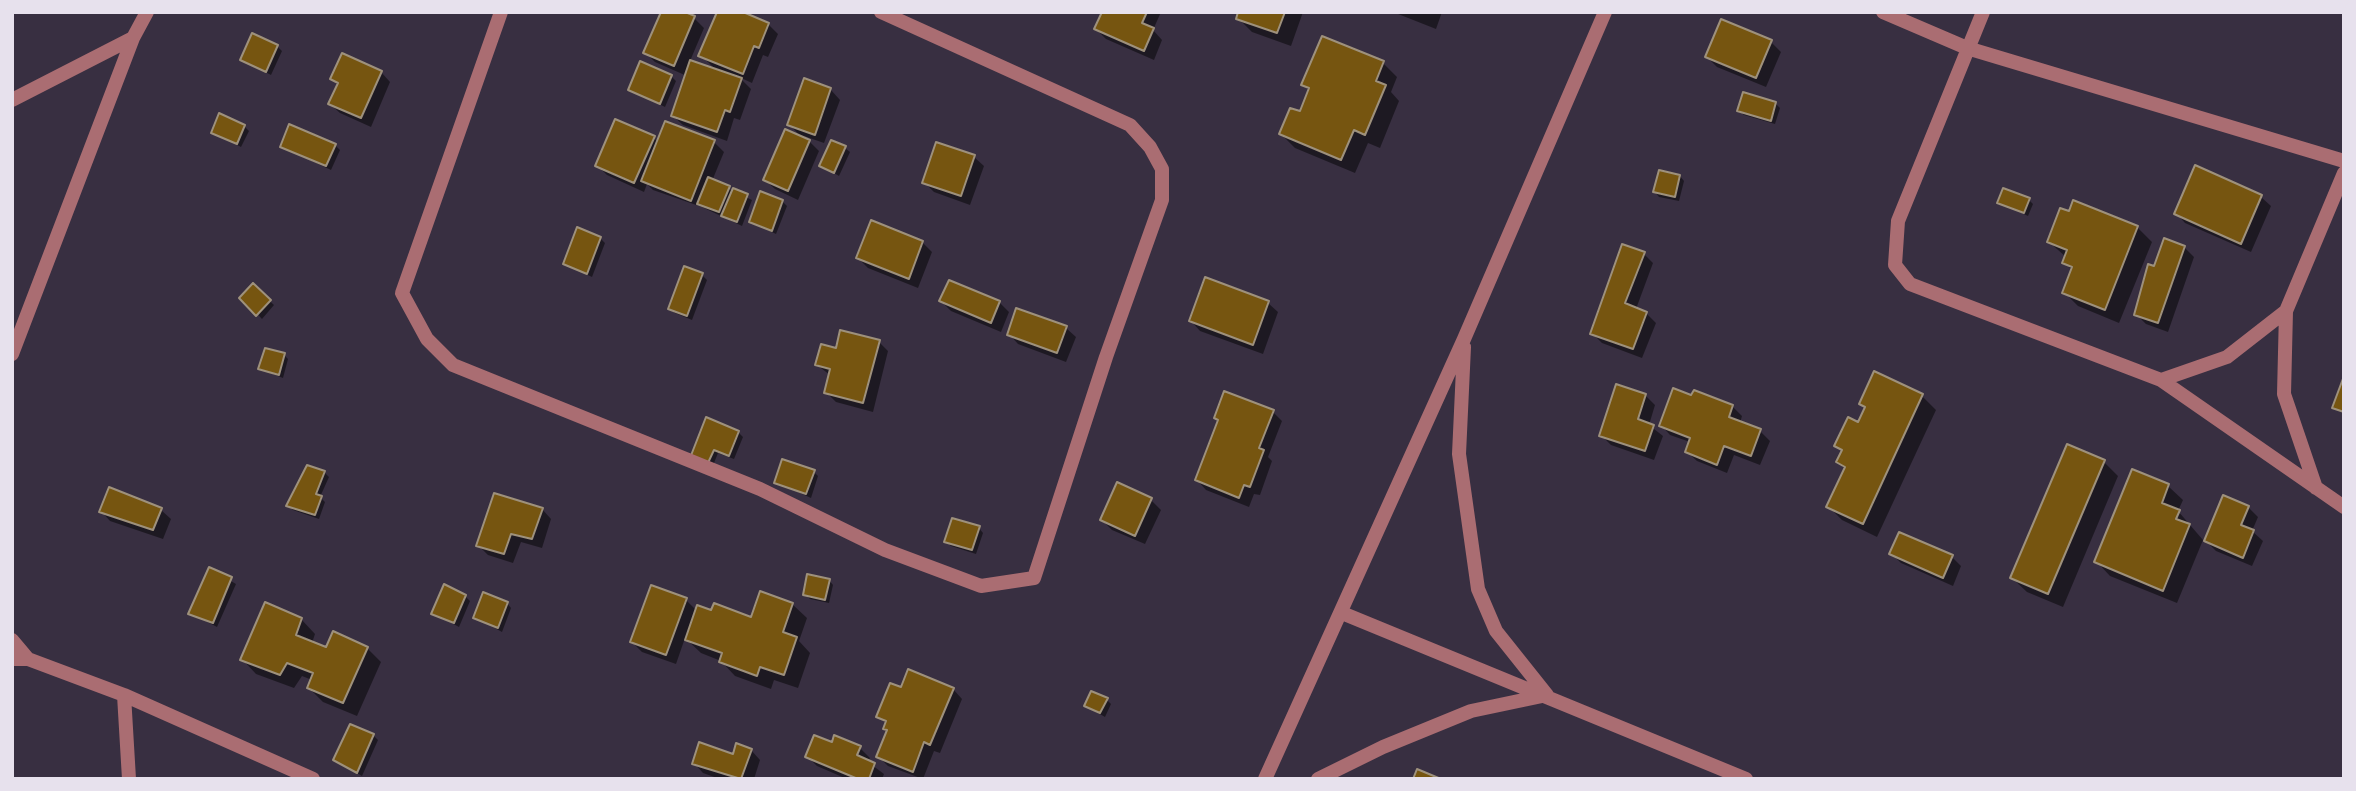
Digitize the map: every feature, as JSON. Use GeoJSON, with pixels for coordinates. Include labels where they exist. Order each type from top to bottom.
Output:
{"type":"FeatureCollection","features":[{"type":"Feature","properties":{"kind":"street"},"geometry":{"type":"LineString","coordinates":[[12,354],[133,38],[147,12]]}},
{"type":"Feature","properties":{"kind":"street"},"geometry":{"type":"LineString","coordinates":[[501,12],[402,293],[427,338],[453,365],[760,489],[886,550],[981,586],[1034,578],[1106,357],[1162,200],[1162,169],[1150,147],[1130,125],[881,12]]}},
{"type":"Feature","properties":{"kind":"street"},"geometry":{"type":"LineString","coordinates":[[1883,12],[1968,48],[2344,161]]}},
{"type":"Feature","properties":{"kind":"street"},"geometry":{"type":"LineString","coordinates":[[1983,12],[1898,221],[1895,265],[1910,284],[2161,380],[2344,508]]}},
{"type":"Feature","properties":{"kind":"street"},"geometry":{"type":"LineString","coordinates":[[1265,779],[1464,339],[1604,13]]}},
{"type":"Feature","properties":{"kind":"street"},"geometry":{"type":"LineString","coordinates":[[12,100],[133,38]]}},
{"type":"Feature","properties":{"kind":"street"},"geometry":{"type":"LineString","coordinates":[[2316,488],[2284,394],[2286,311],[2344,173]]}},
{"type":"Feature","properties":{"kind":"street"},"geometry":{"type":"LineString","coordinates":[[2161,380],[2227,356],[2286,311]]}},
{"type":"Feature","properties":{"kind":"street"},"geometry":{"type":"LineString","coordinates":[[1464,339],[1459,454],[1478,589],[1496,631],[1547,695]]}},
{"type":"Feature","properties":{"kind":"street"},"geometry":{"type":"LineString","coordinates":[[1342,613],[1746,779]]}},
{"type":"Feature","properties":{"kind":"street"},"geometry":{"type":"LineString","coordinates":[[12,640],[28,659]]}},
{"type":"Feature","properties":{"kind":"street"},"geometry":{"type":"LineString","coordinates":[[12,659],[28,659],[124,695],[313,779]]}},
{"type":"Feature","properties":{"kind":"street"},"geometry":{"type":"LineString","coordinates":[[124,695],[129,779]]}},
{"type":"Feature","properties":{"kind":"street"},"geometry":{"type":"LineString","coordinates":[[1318,779],[1383,747],[1471,711],[1547,695]]}},
{"type":"Feature","properties":{"kind":"building"},"geometry":{"type":"Polygon","coordinates":[[[661,12],[685,12],[695,16],[674,66],[643,53],[661,12]]]}},
{"type":"Feature","properties":{"kind":"building"},"geometry":{"type":"Polygon","coordinates":[[[717,12],[743,12],[769,23],[759,48],[754,46],[743,74],[698,56],[717,12]]]}},
{"type":"Feature","properties":{"kind":"building"},"geometry":{"type":"Polygon","coordinates":[[[1102,12],[1147,12],[1142,23],[1154,28],[1144,51],[1094,29],[1102,12]]]}},
{"type":"Feature","properties":{"kind":"building"},"geometry":{"type":"Polygon","coordinates":[[[1238,12],[1285,12],[1277,33],[1236,19],[1238,12]]]}},
{"type":"Feature","properties":{"kind":"building"},"geometry":{"type":"Polygon","coordinates":[[[1721,19],[1772,40],[1756,78],[1705,57],[1721,19]]]}},
{"type":"Feature","properties":{"kind":"building"},"geometry":{"type":"Polygon","coordinates":[[[252,33],[278,45],[266,72],[240,60],[252,33]]]}},
{"type":"Feature","properties":{"kind":"building"},"geometry":{"type":"Polygon","coordinates":[[[1322,36],[1384,61],[1376,81],[1386,85],[1365,135],[1354,130],[1341,160],[1279,134],[1290,108],[1300,111],[1309,88],[1301,85],[1322,36]]]}},
{"type":"Feature","properties":{"kind":"building"},"geometry":{"type":"Polygon","coordinates":[[[342,53],[382,71],[361,118],[328,104],[338,83],[330,79],[342,53]]]}},
{"type":"Feature","properties":{"kind":"building"},"geometry":{"type":"Polygon","coordinates":[[[690,60],[742,78],[730,112],[725,110],[717,132],[671,116],[690,60]]]}},
{"type":"Feature","properties":{"kind":"building"},"geometry":{"type":"Polygon","coordinates":[[[640,61],[672,75],[660,104],[628,90],[640,61]]]}},
{"type":"Feature","properties":{"kind":"building"},"geometry":{"type":"Polygon","coordinates":[[[804,78],[831,88],[815,135],[787,125],[804,78]]]}},
{"type":"Feature","properties":{"kind":"building"},"geometry":{"type":"Polygon","coordinates":[[[1743,92],[1776,102],[1771,121],[1737,111],[1743,92]]]}},
{"type":"Feature","properties":{"kind":"building"},"geometry":{"type":"Polygon","coordinates":[[[219,113],[245,125],[237,144],[211,133],[219,113]]]}},
{"type":"Feature","properties":{"kind":"building"},"geometry":{"type":"Polygon","coordinates":[[[615,119],[655,136],[634,183],[595,166],[615,119]]]}},
{"type":"Feature","properties":{"kind":"building"},"geometry":{"type":"Polygon","coordinates":[[[665,121],[715,140],[691,201],[641,181],[665,121]]]}},
{"type":"Feature","properties":{"kind":"building"},"geometry":{"type":"Polygon","coordinates":[[[289,124],[336,144],[326,166],[280,147],[289,124]]]}},
{"type":"Feature","properties":{"kind":"building"},"geometry":{"type":"Polygon","coordinates":[[[785,129],[810,140],[788,191],[763,180],[785,129]]]}},
{"type":"Feature","properties":{"kind":"building"},"geometry":{"type":"Polygon","coordinates":[[[831,140],[846,146],[834,173],[819,166],[831,140]]]}},
{"type":"Feature","properties":{"kind":"building"},"geometry":{"type":"Polygon","coordinates":[[[936,142],[975,155],[961,196],[922,183],[936,142]]]}},
{"type":"Feature","properties":{"kind":"building"},"geometry":{"type":"Polygon","coordinates":[[[2195,165],[2262,195],[2241,244],[2174,214],[2195,165]]]}},
{"type":"Feature","properties":{"kind":"building"},"geometry":{"type":"Polygon","coordinates":[[[1659,170],[1680,175],[1675,197],[1653,192],[1659,170]]]}},
{"type":"Feature","properties":{"kind":"building"},"geometry":{"type":"Polygon","coordinates":[[[708,177],[730,186],[719,212],[697,204],[708,177]]]}},
{"type":"Feature","properties":{"kind":"building"},"geometry":{"type":"Polygon","coordinates":[[[733,188],[748,194],[737,222],[721,216],[733,188]]]}},
{"type":"Feature","properties":{"kind":"building"},"geometry":{"type":"Polygon","coordinates":[[[2003,188],[2030,198],[2024,213],[1997,203],[2003,188]]]}},
{"type":"Feature","properties":{"kind":"building"},"geometry":{"type":"Polygon","coordinates":[[[760,191],[783,200],[772,231],[749,222],[760,191]]]}},
{"type":"Feature","properties":{"kind":"building"},"geometry":{"type":"Polygon","coordinates":[[[2073,200],[2138,226],[2105,310],[2062,293],[2072,267],[2062,263],[2067,250],[2047,242],[2060,208],[2069,211],[2073,200]]]}},
{"type":"Feature","properties":{"kind":"building"},"geometry":{"type":"Polygon","coordinates":[[[871,220],[923,241],[909,279],[856,258],[871,220]]]}},
{"type":"Feature","properties":{"kind":"building"},"geometry":{"type":"Polygon","coordinates":[[[577,227],[601,237],[587,274],[563,264],[577,227]]]}},
{"type":"Feature","properties":{"kind":"building"},"geometry":{"type":"Polygon","coordinates":[[[2164,238],[2185,246],[2158,323],[2134,315],[2148,264],[2154,266],[2164,238]]]}},
{"type":"Feature","properties":{"kind":"building"},"geometry":{"type":"Polygon","coordinates":[[[1622,244],[1645,252],[1625,303],[1647,312],[1633,349],[1590,334],[1622,244]]]}},
{"type":"Feature","properties":{"kind":"building"},"geometry":{"type":"Polygon","coordinates":[[[684,266],[703,273],[687,316],[668,309],[684,266]]]}},
{"type":"Feature","properties":{"kind":"building"},"geometry":{"type":"Polygon","coordinates":[[[1205,277],[1269,301],[1253,345],[1189,321],[1205,277]]]}},
{"type":"Feature","properties":{"kind":"building"},"geometry":{"type":"Polygon","coordinates":[[[949,280],[1000,301],[991,323],[939,301],[949,280]]]}},
{"type":"Feature","properties":{"kind":"building"},"geometry":{"type":"Polygon","coordinates":[[[253,283],[271,300],[256,316],[239,298],[253,283]]]}},
{"type":"Feature","properties":{"kind":"building"},"geometry":{"type":"Polygon","coordinates":[[[1016,308],[1067,326],[1057,353],[1007,335],[1016,308]]]}},
{"type":"Feature","properties":{"kind":"building"},"geometry":{"type":"Polygon","coordinates":[[[840,330],[880,340],[863,403],[824,393],[830,369],[815,365],[821,344],[836,348],[840,330]]]}},
{"type":"Feature","properties":{"kind":"building"},"geometry":{"type":"Polygon","coordinates":[[[265,348],[285,353],[279,375],[258,369],[265,348]]]}},
{"type":"Feature","properties":{"kind":"building"},"geometry":{"type":"Polygon","coordinates":[[[1874,371],[1923,394],[1863,524],[1826,507],[1845,467],[1836,462],[1842,450],[1834,446],[1848,417],[1858,422],[1865,407],[1859,404],[1874,371]]]}},
{"type":"Feature","properties":{"kind":"building"},"geometry":{"type":"Polygon","coordinates":[[[2344,376],[2344,412],[2332,408],[2344,376]]]}},
{"type":"Feature","properties":{"kind":"building"},"geometry":{"type":"Polygon","coordinates":[[[1616,384],[1646,394],[1638,419],[1654,425],[1645,451],[1599,436],[1616,384]]]}},
{"type":"Feature","properties":{"kind":"building"},"geometry":{"type":"Polygon","coordinates":[[[1673,388],[1691,395],[1694,390],[1733,405],[1729,417],[1761,429],[1751,456],[1724,446],[1717,465],[1685,452],[1690,438],[1659,426],[1673,388]]]}},
{"type":"Feature","properties":{"kind":"building"},"geometry":{"type":"Polygon","coordinates":[[[1224,391],[1274,410],[1259,448],[1264,450],[1250,487],[1244,485],[1239,498],[1195,480],[1218,420],[1214,418],[1224,391]]]}},
{"type":"Feature","properties":{"kind":"building"},"geometry":{"type":"Polygon","coordinates":[[[706,417],[739,431],[729,456],[714,450],[707,465],[690,458],[706,417]]]}},
{"type":"Feature","properties":{"kind":"building"},"geometry":{"type":"Polygon","coordinates":[[[2067,444],[2105,460],[2048,594],[2010,578],[2067,444]]]}},
{"type":"Feature","properties":{"kind":"building"},"geometry":{"type":"Polygon","coordinates":[[[782,459],[815,470],[806,494],[774,483],[782,459]]]}},
{"type":"Feature","properties":{"kind":"building"},"geometry":{"type":"Polygon","coordinates":[[[307,465],[325,471],[316,494],[322,496],[315,515],[286,506],[307,465]]]}},
{"type":"Feature","properties":{"kind":"building"},"geometry":{"type":"Polygon","coordinates":[[[2132,469],[2169,484],[2162,503],[2180,510],[2176,519],[2190,524],[2163,591],[2094,562],[2132,469]]]}},
{"type":"Feature","properties":{"kind":"building"},"geometry":{"type":"Polygon","coordinates":[[[1117,482],[1152,498],[1135,536],[1100,520],[1117,482]]]}},
{"type":"Feature","properties":{"kind":"building"},"geometry":{"type":"Polygon","coordinates":[[[109,487],[162,508],[153,530],[99,512],[109,487]]]}},
{"type":"Feature","properties":{"kind":"building"},"geometry":{"type":"Polygon","coordinates":[[[494,493],[543,508],[532,539],[511,534],[504,554],[476,546],[494,493]]]}},
{"type":"Feature","properties":{"kind":"building"},"geometry":{"type":"Polygon","coordinates":[[[2223,495],[2249,506],[2241,525],[2254,530],[2243,558],[2204,541],[2223,495]]]}},
{"type":"Feature","properties":{"kind":"building"},"geometry":{"type":"Polygon","coordinates":[[[952,518],[980,526],[972,550],[944,542],[952,518]]]}},
{"type":"Feature","properties":{"kind":"building"},"geometry":{"type":"Polygon","coordinates":[[[1899,532],[1953,555],[1943,578],[1889,554],[1899,532]]]}},
{"type":"Feature","properties":{"kind":"building"},"geometry":{"type":"Polygon","coordinates":[[[209,567],[232,577],[213,623],[188,614],[209,567]]]}},
{"type":"Feature","properties":{"kind":"building"},"geometry":{"type":"Polygon","coordinates":[[[807,574],[830,579],[825,600],[803,595],[807,574]]]}},
{"type":"Feature","properties":{"kind":"building"},"geometry":{"type":"Polygon","coordinates":[[[444,584],[466,595],[454,623],[431,614],[444,584]]]}},
{"type":"Feature","properties":{"kind":"building"},"geometry":{"type":"Polygon","coordinates":[[[651,585],[687,598],[666,655],[630,642],[651,585]]]}},
{"type":"Feature","properties":{"kind":"building"},"geometry":{"type":"Polygon","coordinates":[[[760,591],[793,603],[783,632],[797,637],[784,675],[760,667],[757,676],[719,662],[722,653],[685,640],[697,605],[711,610],[714,603],[751,617],[760,591]]]}},
{"type":"Feature","properties":{"kind":"building"},"geometry":{"type":"Polygon","coordinates":[[[483,592],[508,602],[498,628],[473,618],[483,592]]]}},
{"type":"Feature","properties":{"kind":"building"},"geometry":{"type":"Polygon","coordinates":[[[265,602],[302,618],[296,635],[326,647],[333,631],[368,647],[343,703],[307,688],[313,673],[287,663],[280,675],[240,660],[265,602]]]}},
{"type":"Feature","properties":{"kind":"building"},"geometry":{"type":"Polygon","coordinates":[[[908,669],[954,688],[930,745],[924,742],[913,772],[876,757],[887,730],[883,729],[886,721],[876,717],[890,683],[901,687],[908,669]]]}},
{"type":"Feature","properties":{"kind":"building"},"geometry":{"type":"Polygon","coordinates":[[[1091,691],[1108,698],[1100,713],[1084,706],[1091,691]]]}},
{"type":"Feature","properties":{"kind":"building"},"geometry":{"type":"Polygon","coordinates":[[[350,724],[374,734],[357,773],[333,760],[350,724]]]}},
{"type":"Feature","properties":{"kind":"building"},"geometry":{"type":"Polygon","coordinates":[[[814,735],[832,742],[834,735],[861,746],[857,755],[875,763],[869,779],[858,779],[805,757],[814,735]]]}},
{"type":"Feature","properties":{"kind":"building"},"geometry":{"type":"Polygon","coordinates":[[[699,742],[733,754],[736,743],[752,749],[741,779],[692,764],[699,742]]]}},
{"type":"Feature","properties":{"kind":"building"},"geometry":{"type":"Polygon","coordinates":[[[1417,769],[1441,779],[1413,779],[1417,769]]]}}]}
